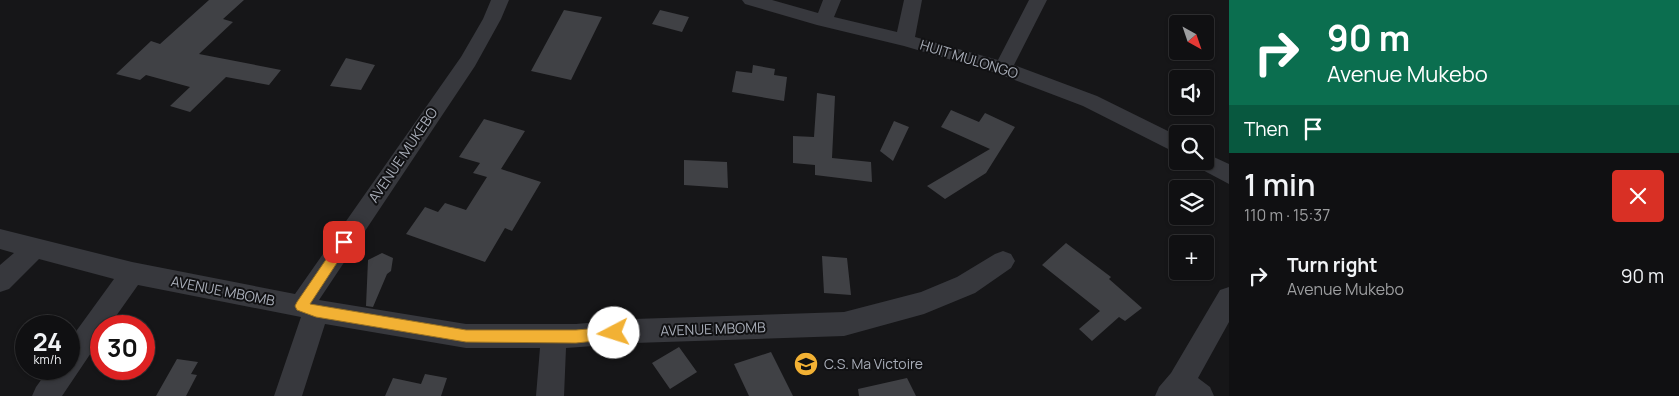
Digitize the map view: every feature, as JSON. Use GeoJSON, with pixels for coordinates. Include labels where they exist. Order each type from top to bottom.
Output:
{"type":"FeatureCollection","features":[{"type":"Feature","properties":{"kind":"street","name":"AVENUE MUKEBO"},"geometry":{"type":"LineString","coordinates":[[288,396],[308,309],[468,61],[492,20],[500,0]]}},
{"type":"Feature","properties":{"kind":"street","name":"HUIT MULONGO"},"geometry":{"type":"LineString","coordinates":[[751,0],[905,40],[1003,68],[1090,102],[1169,142]]}},
{"type":"Feature","properties":{"kind":"street"},"geometry":{"type":"LineString","coordinates":[[823,20],[832,0]]}},
{"type":"Feature","properties":{"kind":"street"},"geometry":{"type":"LineString","coordinates":[[905,40],[913,0]]}},
{"type":"Feature","properties":{"kind":"street"},"geometry":{"type":"LineString","coordinates":[[1003,68],[1038,0]]}},
{"type":"Feature","properties":{"kind":"street"},"geometry":{"type":"LineString","coordinates":[[1214,166],[1229,175]]}},
{"type":"Feature","properties":{"kind":"street","name":"AVENUE MBOMB"},"geometry":{"type":"LineString","coordinates":[[0,240],[132,273],[308,309],[466,336],[576,336],[634,331],[844,324],[924,303],[966,285],[1003,261]]}},
{"type":"Feature","properties":{"kind":"street"},"geometry":{"type":"LineString","coordinates":[[0,281],[35,248]]}},
{"type":"Feature","properties":{"kind":"street"},"geometry":{"type":"LineString","coordinates":[[80,347],[132,273]]}},
{"type":"Feature","properties":{"kind":"street"},"geometry":{"type":"LineString","coordinates":[[1183,391],[1229,298]]}},
{"type":"Feature","properties":{"kind":"street"},"geometry":{"type":"LineString","coordinates":[[550,396],[554,336]]}},
{"type":"Feature","properties":{"kind":"street"},"geometry":{"type":"LineString","coordinates":[[46,396],[57,380]]}},
{"type":"Feature","properties":{"kind":"building"},"geometry":{"type":"Polygon","coordinates":[[[209,0],[244,0],[223,19],[233,22],[199,54],[281,70],[269,85],[226,77],[190,112],[170,106],[190,87],[146,75],[140,80],[116,74],[151,41],[160,44],[209,0]]]}},
{"type":"Feature","properties":{"kind":"building"},"geometry":{"type":"Polygon","coordinates":[[[564,10],[602,17],[571,80],[531,71],[564,10]]]}},
{"type":"Feature","properties":{"kind":"building"},"geometry":{"type":"Polygon","coordinates":[[[660,10],[689,17],[682,32],[652,24],[660,10]]]}},
{"type":"Feature","properties":{"kind":"building"},"geometry":{"type":"Polygon","coordinates":[[[346,58],[375,65],[361,90],[330,86],[346,58]]]}},
{"type":"Feature","properties":{"kind":"building"},"geometry":{"type":"Polygon","coordinates":[[[753,65],[775,69],[774,75],[787,77],[784,101],[732,92],[736,71],[752,73],[753,65]]]}},
{"type":"Feature","properties":{"kind":"building"},"geometry":{"type":"Polygon","coordinates":[[[817,93],[835,96],[832,158],[871,162],[872,182],[815,175],[815,165],[793,163],[793,136],[814,137],[817,93]]]}},
{"type":"Feature","properties":{"kind":"building"},"geometry":{"type":"Polygon","coordinates":[[[951,110],[979,122],[985,113],[1015,127],[986,173],[945,199],[927,186],[990,149],[941,127],[951,110]]]}},
{"type":"Feature","properties":{"kind":"building"},"geometry":{"type":"Polygon","coordinates":[[[484,119],[525,131],[501,169],[541,182],[512,231],[505,228],[485,262],[406,234],[425,207],[438,212],[445,203],[466,210],[487,177],[473,173],[480,163],[459,157],[484,119]]]}},
{"type":"Feature","properties":{"kind":"building"},"geometry":{"type":"Polygon","coordinates":[[[894,121],[909,127],[893,161],[880,151],[894,121]]]}},
{"type":"Feature","properties":{"kind":"building"},"geometry":{"type":"Polygon","coordinates":[[[684,160],[727,162],[728,188],[684,185],[684,160]]]}},
{"type":"Feature","properties":{"kind":"building"},"geometry":{"type":"Polygon","coordinates":[[[1066,243],[1111,277],[1109,279],[1142,308],[1125,321],[1119,317],[1092,341],[1079,329],[1100,311],[1042,265],[1066,243]]]}},
{"type":"Feature","properties":{"kind":"building"},"geometry":{"type":"Polygon","coordinates":[[[382,253],[393,258],[391,271],[387,274],[373,307],[366,306],[368,260],[382,253]]]}},
{"type":"Feature","properties":{"kind":"building"},"geometry":{"type":"Polygon","coordinates":[[[822,256],[847,258],[851,295],[824,293],[822,256]]]}},
{"type":"Feature","properties":{"kind":"building"},"geometry":{"type":"Polygon","coordinates":[[[679,347],[697,372],[670,389],[652,363],[679,347]]]}},
{"type":"Feature","properties":{"kind":"building"},"geometry":{"type":"Polygon","coordinates":[[[771,352],[793,396],[749,396],[734,364],[771,352]]]}},
{"type":"Feature","properties":{"kind":"building"},"geometry":{"type":"Polygon","coordinates":[[[177,359],[198,362],[191,374],[197,375],[186,396],[156,396],[177,359]]]}},
{"type":"Feature","properties":{"kind":"building"},"geometry":{"type":"Polygon","coordinates":[[[425,374],[447,378],[441,396],[385,396],[393,378],[421,384],[425,374]]]}},
{"type":"Feature","properties":{"kind":"building"},"geometry":{"type":"Polygon","coordinates":[[[907,378],[916,396],[859,396],[858,389],[907,378]]]}},
{"type":"Feature","properties":{"kind":"place","name":"C.S. Ma Victoire"},"geometry":{"type":"Point","coordinates":[806,364]}},
{"type":"Feature","properties":{"kind":"route"},"geometry":{"type":"LineString","coordinates":[[344,242],[301,306],[316,311],[466,336],[576,336],[614,333]]}}]}
